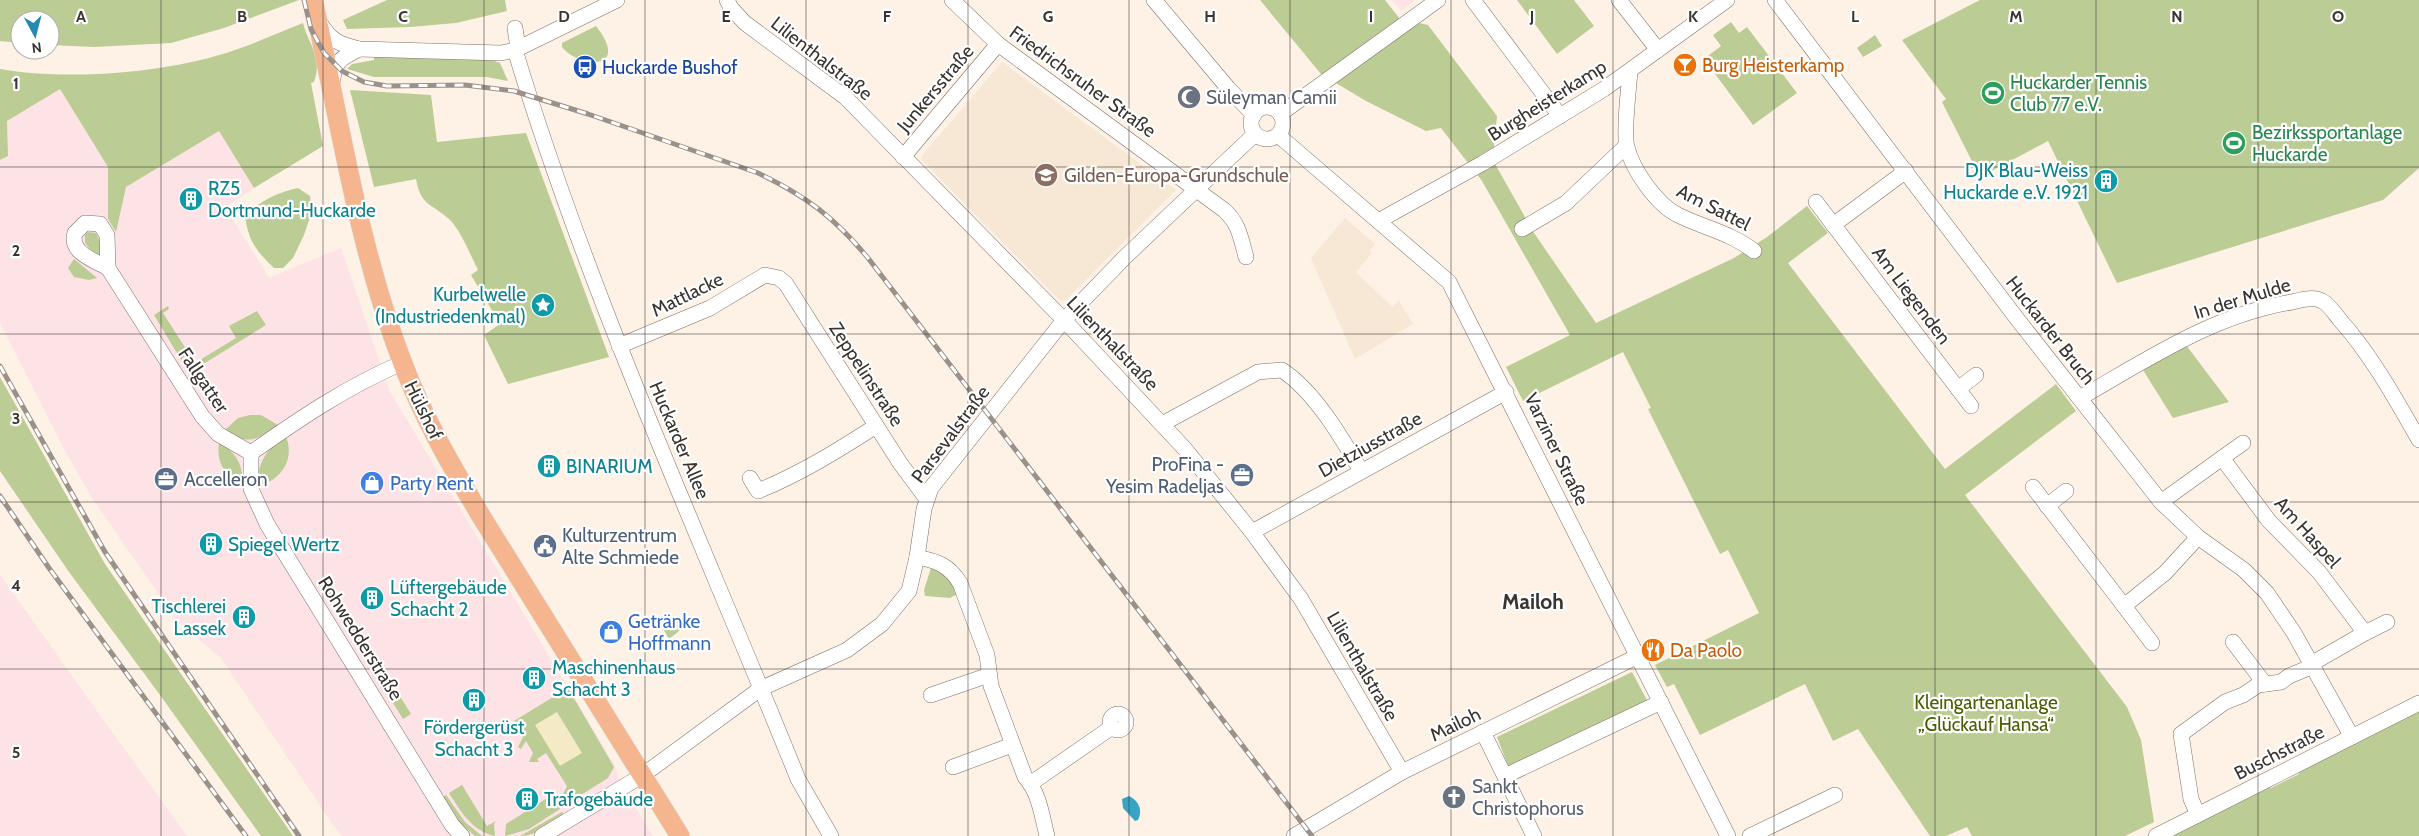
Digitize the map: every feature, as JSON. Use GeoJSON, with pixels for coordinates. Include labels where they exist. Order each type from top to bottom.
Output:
{"type":"FeatureCollection","features":[{"type":"Feature","properties":{"kind":"main road","name":"Hülshof"},"geometry":{"type":"LineString","coordinates":[[314,9],[369,258],[402,363],[420,404],[481,516],[680,836]]}},
{"type":"Feature","properties":{"kind":"street"},"geometry":{"type":"LineString","coordinates":[[314,9],[328,36],[339,43],[360,49],[501,52],[517,49],[617,0]]}},
{"type":"Feature","properties":{"kind":"street","name":"Lilienthalstraße"},"geometry":{"type":"LineString","coordinates":[[727,0],[731,8],[745,23],[845,97],[1064,320],[1208,476],[1301,599],[1402,772]]}},
{"type":"Feature","properties":{"kind":"street","name":"Friedrichsruher Straße"},"geometry":{"type":"LineString","coordinates":[[952,0],[998,44],[1233,218],[1238,228],[1246,258]]}},
{"type":"Feature","properties":{"kind":"street"},"geometry":{"type":"LineString","coordinates":[[1154,0],[1228,88],[1254,115]]}},
{"type":"Feature","properties":{"kind":"street"},"geometry":{"type":"LineString","coordinates":[[1280,114],[1438,0]]}},
{"type":"Feature","properties":{"kind":"street"},"geometry":{"type":"LineString","coordinates":[[1473,0],[1560,116]]}},
{"type":"Feature","properties":{"kind":"street"},"geometry":{"type":"LineString","coordinates":[[1619,0],[1658,50]]}},
{"type":"Feature","properties":{"kind":"street","name":"Burgheisterkamp"},"geometry":{"type":"LineString","coordinates":[[1380,220],[1483,163],[1560,116],[1630,71],[1727,0]]}},
{"type":"Feature","properties":{"kind":"street","name":"Huckarder Bruch"},"geometry":{"type":"LineString","coordinates":[[1775,0],[2161,502],[2198,537],[2244,570],[2267,593],[2294,633],[2352,737]]}},
{"type":"Feature","properties":{"kind":"street","name":"Huckarder Allee"},"geometry":{"type":"LineString","coordinates":[[515,28],[517,49],[534,113],[619,346],[798,779],[831,836]]}},
{"type":"Feature","properties":{"kind":"street","name":"Junkersstraße"},"geometry":{"type":"LineString","coordinates":[[903,158],[998,44]]}},
{"type":"Feature","properties":{"kind":"street"},"geometry":{"type":"LineString","coordinates":[[331,88],[335,65],[342,56],[360,49]]}},
{"type":"Feature","properties":{"kind":"street"},"geometry":{"type":"LineString","coordinates":[[1522,230],[1566,203],[1626,146],[1630,71]]}},
{"type":"Feature","properties":{"kind":"street"},"geometry":{"type":"LineString","coordinates":[[1262,108],[1268,108],[1280,114],[1283,125],[1278,134],[1264,139],[1255,134],[1251,124],[1254,115],[1262,108]]}},
{"type":"Feature","properties":{"kind":"street","name":"Parsevalstraße"},"geometry":{"type":"LineString","coordinates":[[643,775],[760,689],[847,650],[882,624],[909,591],[917,557],[926,498],[931,488],[1064,320],[1095,286],[1255,134]]}},
{"type":"Feature","properties":{"kind":"street","name":"Varziner Straße"},"geometry":{"type":"LineString","coordinates":[[1278,134],[1380,220],[1449,282],[1728,836]]}},
{"type":"Feature","properties":{"kind":"street","name":"Am Sattel"},"geometry":{"type":"LineString","coordinates":[[1626,146],[1649,190],[1668,209],[1687,219],[1726,233],[1754,251]]}},
{"type":"Feature","properties":{"kind":"street"},"geometry":{"type":"LineString","coordinates":[[1833,225],[1906,172]]}},
{"type":"Feature","properties":{"kind":"street","name":"Am Liegenden"},"geometry":{"type":"LineString","coordinates":[[1816,202],[1971,406]]}},
{"type":"Feature","properties":{"kind":"street","name":"Fallgatter"},"geometry":{"type":"LineString","coordinates":[[108,268],[202,416],[218,434],[250,453]]}},
{"type":"Feature","properties":{"kind":"street","name":"Mattlacke"},"geometry":{"type":"LineString","coordinates":[[619,346],[695,315],[758,278],[772,275]]}},
{"type":"Feature","properties":{"kind":"street","name":"Zeppelinstraße"},"geometry":{"type":"LineString","coordinates":[[772,275],[786,284],[876,426],[926,498]]}},
{"type":"Feature","properties":{"kind":"street","name":"In der Mulde"},"geometry":{"type":"LineString","coordinates":[[2080,398],[2188,336],[2223,320],[2277,304],[2313,298],[2323,301],[2353,334],[2377,367],[2419,440]]}},
{"type":"Feature","properties":{"kind":"street"},"geometry":{"type":"LineString","coordinates":[[250,453],[318,408],[359,384],[402,363]]}},
{"type":"Feature","properties":{"kind":"street"},"geometry":{"type":"LineString","coordinates":[[1162,424],[1258,372],[1282,370],[1296,382],[1325,416],[1344,442],[1361,472]]}},
{"type":"Feature","properties":{"kind":"street"},"geometry":{"type":"LineString","coordinates":[[1958,389],[1976,376]]}},
{"type":"Feature","properties":{"kind":"street","name":"Dietziusstraße"},"geometry":{"type":"LineString","coordinates":[[1252,532],[1506,392]]}},
{"type":"Feature","properties":{"kind":"street"},"geometry":{"type":"LineString","coordinates":[[750,478],[758,491],[785,480],[811,468],[876,426]]}},
{"type":"Feature","properties":{"kind":"street"},"geometry":{"type":"LineString","coordinates":[[2161,502],[2243,443]]}},
{"type":"Feature","properties":{"kind":"street","name":"Rohwedderstraße"},"geometry":{"type":"LineString","coordinates":[[250,453],[251,489],[267,524],[447,816],[462,836]]}},
{"type":"Feature","properties":{"kind":"street","name":"Am Haspel"},"geometry":{"type":"LineString","coordinates":[[2222,458],[2269,521],[2320,572],[2365,633]]}},
{"type":"Feature","properties":{"kind":"street"},"geometry":{"type":"LineString","coordinates":[[2033,487],[2152,642]]}},
{"type":"Feature","properties":{"kind":"street"},"geometry":{"type":"LineString","coordinates":[[2047,506],[2066,491]]}},
{"type":"Feature","properties":{"kind":"street"},"geometry":{"type":"LineString","coordinates":[[2124,606],[2174,564],[2198,537]]}},
{"type":"Feature","properties":{"kind":"street"},"geometry":{"type":"LineString","coordinates":[[917,557],[934,560],[954,572],[960,583],[987,655],[989,675],[1012,745],[1025,777],[1030,784],[1047,836]]}},
{"type":"Feature","properties":{"kind":"street"},"geometry":{"type":"LineString","coordinates":[[2198,815],[2191,799],[2181,734],[2225,702],[2243,696],[2258,685],[2281,682],[2387,622]]}},
{"type":"Feature","properties":{"kind":"street"},"geometry":{"type":"LineString","coordinates":[[2234,642],[2265,684]]}},
{"type":"Feature","properties":{"kind":"street","name":"Mailoh"},"geometry":{"type":"LineString","coordinates":[[1294,836],[1402,772],[1638,656]]}},
{"type":"Feature","properties":{"kind":"street"},"geometry":{"type":"LineString","coordinates":[[931,695],[989,675]]}},
{"type":"Feature","properties":{"kind":"street"},"geometry":{"type":"LineString","coordinates":[[1505,776],[1661,702]]}},
{"type":"Feature","properties":{"kind":"street","name":"Buschstraße"},"geometry":{"type":"LineString","coordinates":[[2156,836],[2419,703]]}},
{"type":"Feature","properties":{"kind":"street"},"geometry":{"type":"LineString","coordinates":[[1030,784],[1112,728]]}},
{"type":"Feature","properties":{"kind":"street"},"geometry":{"type":"LineString","coordinates":[[1483,732],[1534,836]]}},
{"type":"Feature","properties":{"kind":"street"},"geometry":{"type":"LineString","coordinates":[[953,767],[1012,745]]}},
{"type":"Feature","properties":{"kind":"street"},"geometry":{"type":"LineString","coordinates":[[542,836],[643,775]]}},
{"type":"Feature","properties":{"kind":"street"},"geometry":{"type":"LineString","coordinates":[[1750,836],[1834,795]]}},
{"type":"Feature","properties":{"kind":"shaded area"},"geometry":{"type":"Polygon","coordinates":[[[1392,0],[1415,0],[1401,11],[1392,0]]]}},
{"type":"Feature","properties":{"kind":"shaded area","name":"Gilden-Europa-Grundschule"},"geometry":{"type":"Polygon","coordinates":[[[1002,62],[1176,190],[1066,300],[1060,301],[920,158],[1002,62]]]}},
{"type":"Feature","properties":{"kind":"shaded area"},"geometry":{"type":"Polygon","coordinates":[[[60,89],[108,167],[108,219],[116,231],[126,187],[219,131],[254,188],[225,207],[269,278],[341,248],[390,392],[614,764],[620,782],[653,836],[342,836],[333,825],[221,658],[178,622],[92,498],[65,451],[0,323],[0,160],[8,155],[7,121],[60,89]]]}},
{"type":"Feature","properties":{"kind":"shaded area"},"geometry":{"type":"Polygon","coordinates":[[[1345,218],[1375,244],[1370,251],[1372,253],[1356,272],[1392,307],[1399,301],[1413,324],[1355,359],[1311,258],[1345,218]]]}},
{"type":"Feature","properties":{"kind":"shaded area"},"geometry":{"type":"Polygon","coordinates":[[[0,575],[94,707],[187,836],[0,836],[0,575]]]}},
{"type":"Feature","properties":{"kind":"green space"},"geometry":{"type":"Polygon","coordinates":[[[0,0],[299,0],[224,28],[171,43],[94,47],[60,45],[60,10],[10,10],[10,42],[0,41],[0,0]]]}},
{"type":"Feature","properties":{"kind":"green space"},"geometry":{"type":"Polygon","coordinates":[[[387,0],[505,0],[507,11],[456,23],[347,29],[343,20],[387,0]]]}},
{"type":"Feature","properties":{"kind":"green space","name":"Kleingartenanlage „Glückauf Hansa“"},"geometry":{"type":"Polygon","coordinates":[[[1260,0],[1385,0],[1400,19],[1428,25],[1497,116],[1494,143],[1495,164],[1534,233],[1596,323],[1734,258],[1767,237],[1807,206],[1828,233],[1788,263],[1945,469],[2056,384],[2076,411],[1965,495],[2127,707],[2141,740],[2154,822],[2125,836],[1972,836],[1967,827],[1946,836],[1930,836],[1858,729],[1833,741],[1805,684],[1700,735],[1674,684],[1667,687],[1655,665],[1759,613],[1728,550],[1720,554],[1648,409],[1651,408],[1623,352],[1523,401],[1506,367],[1570,335],[1482,181],[1441,128],[1426,131],[1366,101],[1321,74],[1260,0]]]}},
{"type":"Feature","properties":{"kind":"green space"},"geometry":{"type":"Polygon","coordinates":[[[1517,0],[1574,0],[1594,26],[1557,54],[1517,0]]]}},
{"type":"Feature","properties":{"kind":"green space","name":"Bezirkssportanlage Huckarde"},"geometry":{"type":"Polygon","coordinates":[[[1980,0],[2419,0],[2419,168],[2383,200],[2117,283],[2048,141],[1980,177],[1942,102],[1946,99],[1902,40],[1980,0]]]}},
{"type":"Feature","properties":{"kind":"green space"},"geometry":{"type":"Polygon","coordinates":[[[1731,22],[1739,33],[1747,27],[1797,93],[1753,125],[1704,59],[1721,46],[1713,35],[1731,22]]]}},
{"type":"Feature","properties":{"kind":"green space"},"geometry":{"type":"Polygon","coordinates":[[[303,23],[316,58],[316,73],[314,82],[311,83],[323,146],[254,188],[219,131],[126,187],[116,232],[108,219],[108,167],[60,89],[7,121],[8,156],[0,160],[0,69],[27,73],[87,74],[119,73],[150,69],[209,58],[235,50],[303,23]]]}},
{"type":"Feature","properties":{"kind":"green space"},"geometry":{"type":"Polygon","coordinates":[[[596,26],[606,41],[608,52],[605,58],[598,62],[589,62],[570,54],[562,47],[562,43],[596,26]]]}},
{"type":"Feature","properties":{"kind":"green space"},"geometry":{"type":"Polygon","coordinates":[[[1875,35],[1882,46],[1863,57],[1857,48],[1875,35]]]}},
{"type":"Feature","properties":{"kind":"green space"},"geometry":{"type":"Polygon","coordinates":[[[374,56],[489,59],[500,63],[508,81],[487,77],[374,77],[347,69],[352,64],[374,60],[374,56]]]}},
{"type":"Feature","properties":{"kind":"green space"},"geometry":{"type":"Polygon","coordinates":[[[350,90],[431,95],[437,142],[526,133],[609,357],[508,384],[484,335],[500,324],[471,275],[478,270],[461,236],[449,219],[424,199],[416,179],[374,187],[350,90]]]}},
{"type":"Feature","properties":{"kind":"green space"},"geometry":{"type":"Polygon","coordinates":[[[298,188],[310,196],[312,211],[304,235],[293,258],[283,268],[274,268],[254,245],[248,232],[245,216],[270,198],[298,188]]]}},
{"type":"Feature","properties":{"kind":"green space"},"geometry":{"type":"Polygon","coordinates":[[[88,232],[96,233],[103,248],[101,254],[94,254],[85,243],[85,235],[88,232]]]}},
{"type":"Feature","properties":{"kind":"green space"},"geometry":{"type":"Polygon","coordinates":[[[74,259],[97,278],[89,280],[74,277],[68,268],[74,259]]]}},
{"type":"Feature","properties":{"kind":"green space"},"geometry":{"type":"Polygon","coordinates":[[[168,306],[169,309],[163,313],[195,363],[236,338],[229,326],[257,311],[266,325],[189,373],[154,315],[168,306]]]}},
{"type":"Feature","properties":{"kind":"green space"},"geometry":{"type":"Polygon","coordinates":[[[2186,345],[2229,402],[2173,418],[2143,370],[2186,345]]]}},
{"type":"Feature","properties":{"kind":"green space"},"geometry":{"type":"Polygon","coordinates":[[[0,377],[105,564],[293,836],[261,836],[69,572],[0,471],[0,377]]]}},
{"type":"Feature","properties":{"kind":"green space"},"geometry":{"type":"Polygon","coordinates":[[[261,415],[278,425],[263,435],[252,439],[240,438],[224,431],[238,418],[261,415]]]}},
{"type":"Feature","properties":{"kind":"green space"},"geometry":{"type":"Polygon","coordinates":[[[285,434],[289,451],[285,467],[274,479],[258,486],[259,470],[264,457],[285,434]]]}},
{"type":"Feature","properties":{"kind":"green space"},"geometry":{"type":"Polygon","coordinates":[[[219,442],[234,455],[240,465],[243,484],[231,477],[223,468],[219,456],[219,442]]]}},
{"type":"Feature","properties":{"kind":"green space"},"geometry":{"type":"Polygon","coordinates":[[[931,568],[948,574],[959,593],[950,598],[925,596],[924,590],[931,568]]]}},
{"type":"Feature","properties":{"kind":"green space"},"geometry":{"type":"Polygon","coordinates":[[[334,590],[411,714],[403,719],[326,595],[334,590]]]}},
{"type":"Feature","properties":{"kind":"green space"},"geometry":{"type":"Polygon","coordinates":[[[690,617],[695,627],[689,623],[669,639],[662,627],[690,617]]]}},
{"type":"Feature","properties":{"kind":"green space"},"geometry":{"type":"Polygon","coordinates":[[[1632,672],[1649,704],[1509,768],[1497,737],[1632,672]]]}},
{"type":"Feature","properties":{"kind":"green space"},"geometry":{"type":"Polygon","coordinates":[[[568,688],[614,767],[608,778],[565,805],[562,796],[567,786],[546,753],[537,759],[539,762],[529,762],[533,753],[526,741],[521,749],[518,747],[523,737],[514,721],[568,688]]]}},
{"type":"Feature","properties":{"kind":"green space"},"geometry":{"type":"Polygon","coordinates":[[[2419,709],[2419,836],[2169,836],[2269,785],[2271,788],[2299,774],[2298,770],[2419,709]]]}},
{"type":"Feature","properties":{"kind":"green space"},"geometry":{"type":"Polygon","coordinates":[[[462,785],[487,826],[496,821],[494,824],[495,836],[480,830],[468,820],[453,800],[449,793],[462,785]]]}},
{"type":"Feature","properties":{"kind":"green space"},"geometry":{"type":"Polygon","coordinates":[[[446,795],[465,822],[482,836],[475,836],[461,824],[443,797],[446,795]]]}},
{"type":"Feature","properties":{"kind":"green space"},"geometry":{"type":"Polygon","coordinates":[[[552,795],[560,809],[529,829],[505,836],[506,824],[552,795]]]}},
{"type":"Feature","properties":{"kind":"green space"},"geometry":{"type":"Polygon","coordinates":[[[562,812],[564,815],[543,829],[532,834],[520,836],[562,812]]]}},
{"type":"Feature","properties":{"kind":"sand"},"geometry":{"type":"Polygon","coordinates":[[[557,712],[582,753],[560,766],[535,725],[557,712]]]}},
{"type":"Feature","properties":{"kind":"water"},"geometry":{"type":"Polygon","coordinates":[[[1129,796],[1138,803],[1140,809],[1138,820],[1135,821],[1123,808],[1122,799],[1129,796]]]}},
{"type":"Feature","properties":{"kind":"railway"},"geometry":{"type":"LineString","coordinates":[[304,0],[311,29],[324,53],[342,71],[364,82],[387,86],[465,85],[514,91],[588,114],[758,173],[791,190],[831,219],[868,258],[1312,836]]}},
{"type":"Feature","properties":{"kind":"railway"},"geometry":{"type":"LineString","coordinates":[[0,366],[105,552],[299,836]]}},
{"type":"Feature","properties":{"kind":"railway"},"geometry":{"type":"LineString","coordinates":[[0,496],[49,568],[246,836]]}},
{"type":"Feature","properties":{"kind":"place","name":"Burg Heisterkamp"},"geometry":{"type":"Point","coordinates":[1685,65]}},
{"type":"Feature","properties":{"kind":"place","name":"Huckarde Bushof"},"geometry":{"type":"Point","coordinates":[585,67]}},
{"type":"Feature","properties":{"kind":"place","name":"Huckarder Tennis Club 77 e.V."},"geometry":{"type":"Point","coordinates":[1993,93]}},
{"type":"Feature","properties":{"kind":"place","name":"Süleyman Camii"},"geometry":{"type":"Point","coordinates":[1189,97]}},
{"type":"Feature","properties":{"kind":"place","name":"Bezirkssportanlage Huckarde"},"geometry":{"type":"Point","coordinates":[2234,143]}},
{"type":"Feature","properties":{"kind":"place","name":"Gilden-Europa-Grundschule"},"geometry":{"type":"Point","coordinates":[1046,175]}},
{"type":"Feature","properties":{"kind":"place","name":"DJK Blau-Weiss Huckarde e.V. 1921"},"geometry":{"type":"Point","coordinates":[2106,181]}},
{"type":"Feature","properties":{"kind":"place","name":"RZ5 Dortmund-Huckarde"},"geometry":{"type":"Point","coordinates":[191,199]}},
{"type":"Feature","properties":{"kind":"place","name":"Kurbelwelle (Industriedenkmal)"},"geometry":{"type":"Point","coordinates":[543,305]}},
{"type":"Feature","properties":{"kind":"place","name":"BINARIUM"},"geometry":{"type":"Point","coordinates":[549,466]}},
{"type":"Feature","properties":{"kind":"place","name":"ProFina - Yesim Radeljas"},"geometry":{"type":"Point","coordinates":[1242,475]}},
{"type":"Feature","properties":{"kind":"place","name":"Accelleron"},"geometry":{"type":"Point","coordinates":[166,479]}},
{"type":"Feature","properties":{"kind":"place","name":"Party Rent"},"geometry":{"type":"Point","coordinates":[372,483]}},
{"type":"Feature","properties":{"kind":"place","name":"Spiegel Wertz"},"geometry":{"type":"Point","coordinates":[211,544]}},
{"type":"Feature","properties":{"kind":"place","name":"Kulturzentrum Alte Schmiede"},"geometry":{"type":"Point","coordinates":[545,546]}},
{"type":"Feature","properties":{"kind":"place","name":"Lüftergebäude Schacht 2"},"geometry":{"type":"Point","coordinates":[372,598]}},
{"type":"Feature","properties":{"kind":"place","name":"Tischlerei Lassek"},"geometry":{"type":"Point","coordinates":[244,617]}},
{"type":"Feature","properties":{"kind":"place","name":"Getränke Hoffmann"},"geometry":{"type":"Point","coordinates":[611,632]}},
{"type":"Feature","properties":{"kind":"place","name":"Da Paolo"},"geometry":{"type":"Point","coordinates":[1653,650]}},
{"type":"Feature","properties":{"kind":"place","name":"Maschinenhaus Schacht 3"},"geometry":{"type":"Point","coordinates":[534,678]}},
{"type":"Feature","properties":{"kind":"place","name":"Fördergerüst Schacht 3"},"geometry":{"type":"Point","coordinates":[474,700]}},
{"type":"Feature","properties":{"kind":"place","name":"Sankt Christophorus"},"geometry":{"type":"Point","coordinates":[1454,797]}},
{"type":"Feature","properties":{"kind":"place","name":"Trafogebäude"},"geometry":{"type":"Point","coordinates":[527,799]}},
{"type":"Feature","properties":{"kind":"district","name":"Mailoh"},"geometry":{"type":"Point","coordinates":[1533,602]}}]}
